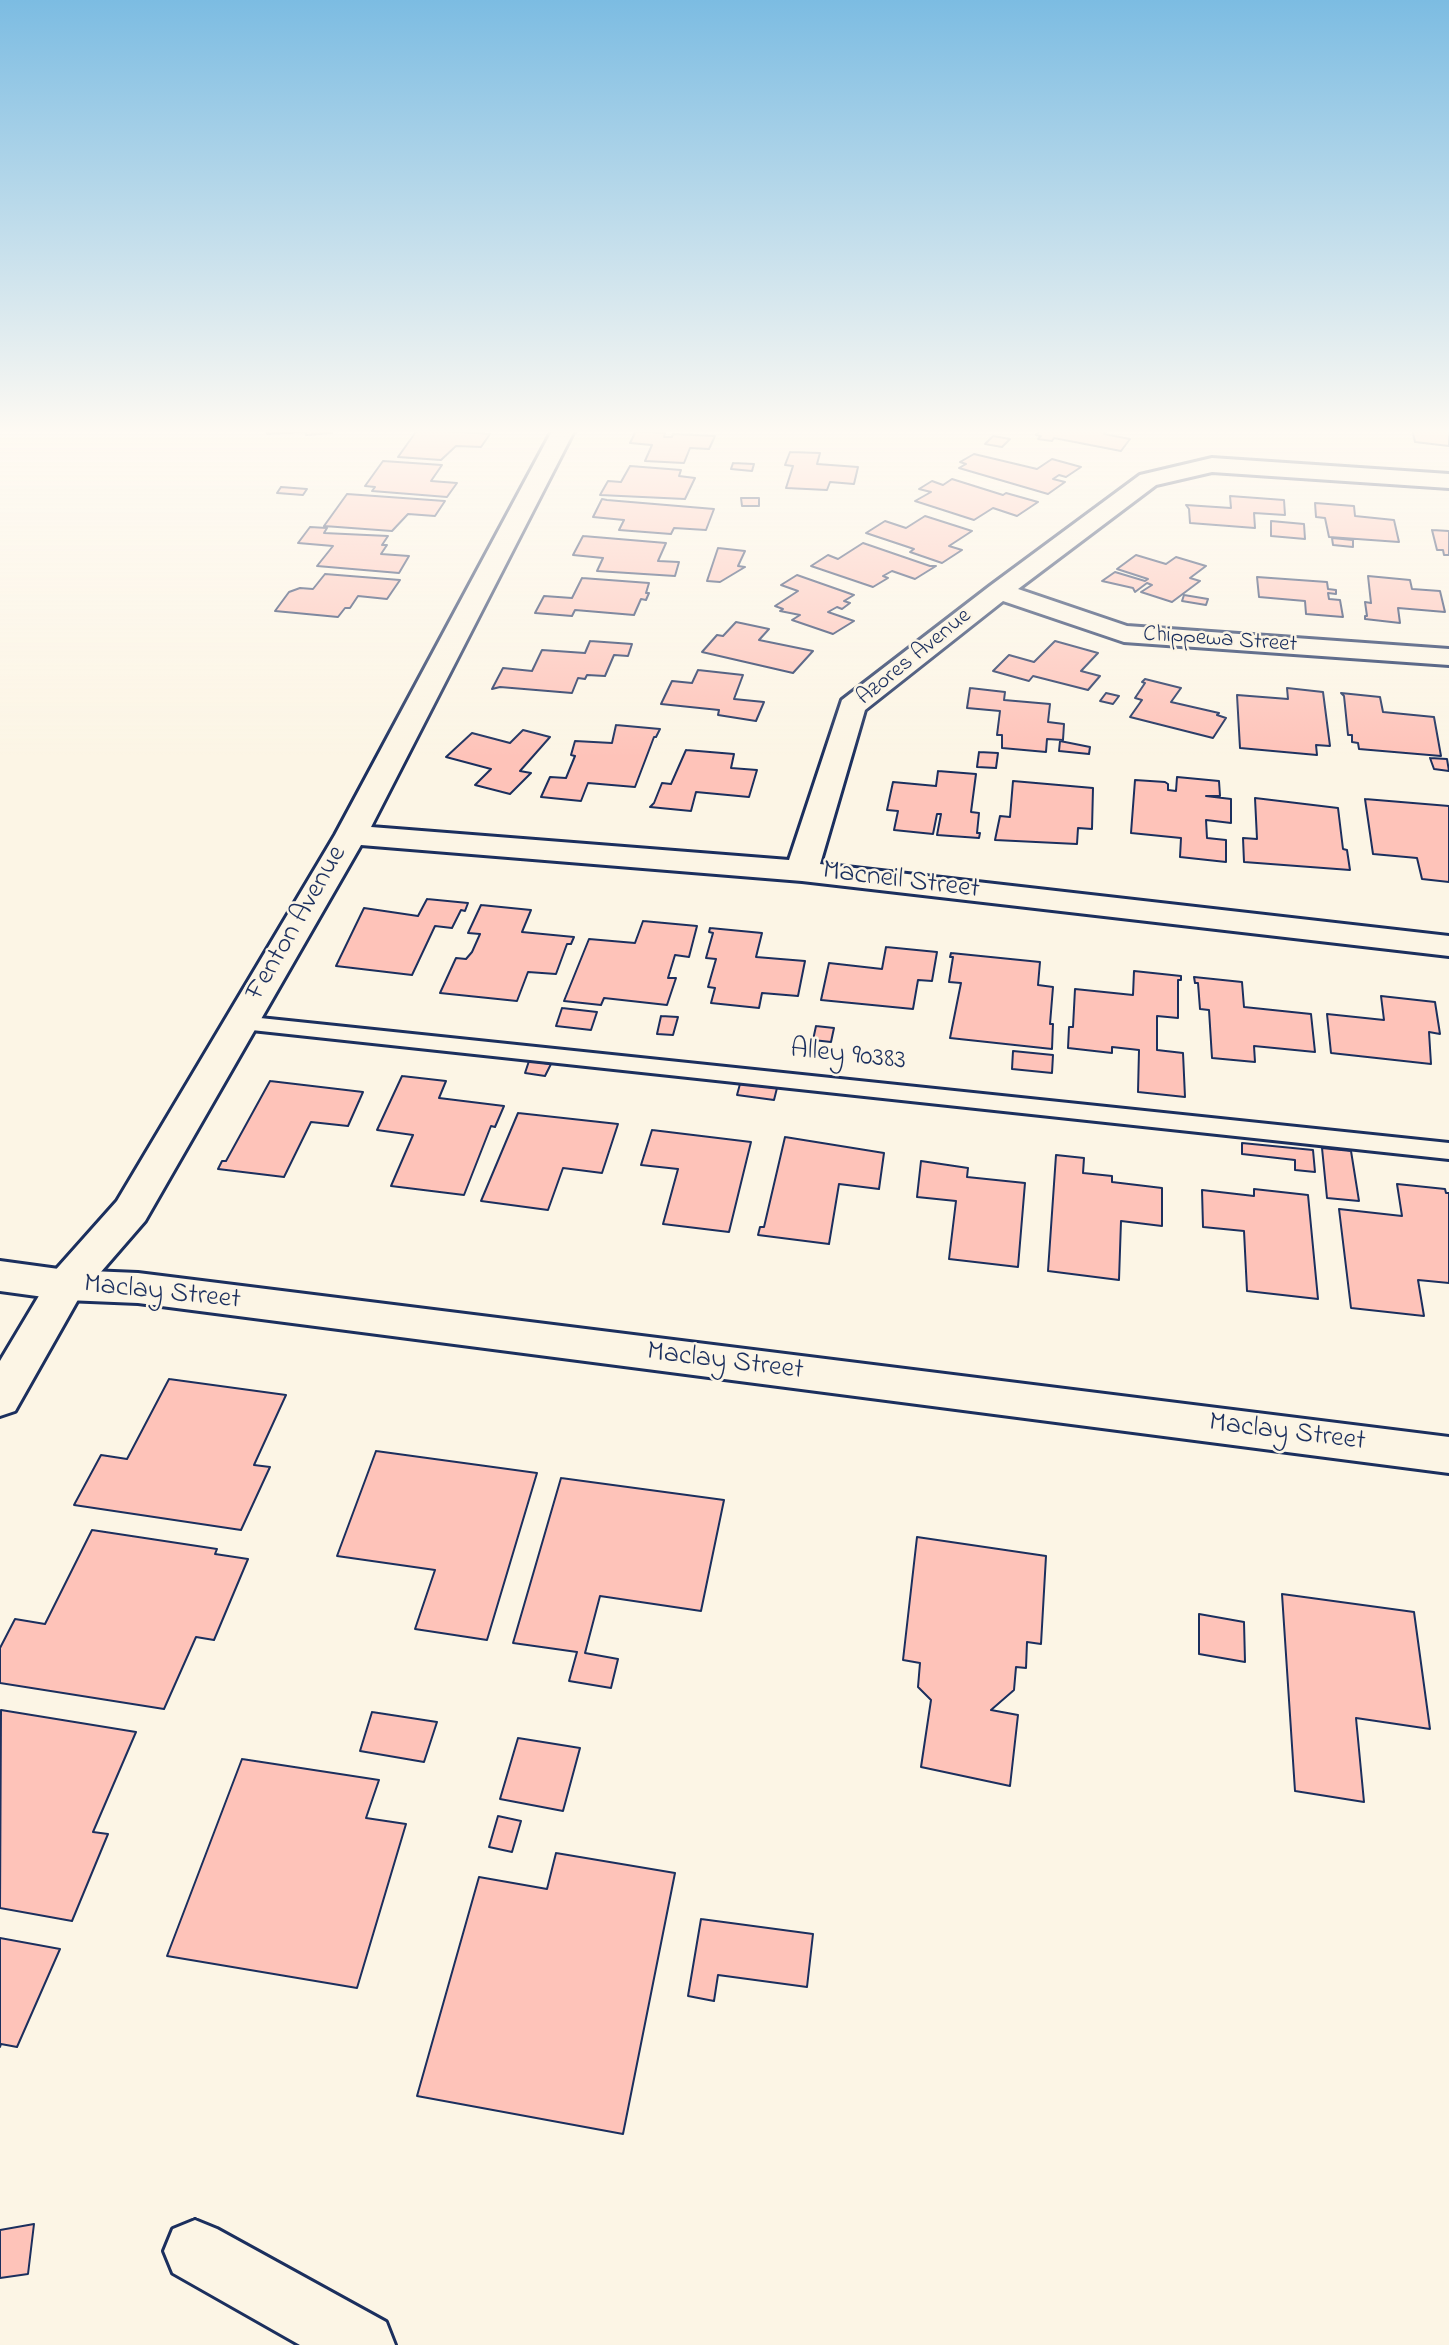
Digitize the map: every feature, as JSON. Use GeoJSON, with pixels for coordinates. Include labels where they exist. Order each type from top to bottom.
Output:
{"type":"FeatureCollection","features":[{"type":"Feature","properties":{"kind":"street","name":"Fenton Avenue"},"geometry":{"type":"LineString","coordinates":[[0,1399],[66,1285],[131,1212],[351,835],[507,538]]}},
{"type":"Feature","properties":{"kind":"street","name":"Azores Avenue"},"geometry":{"type":"LineString","coordinates":[[802,871],[852,706],[1070,538]]}},
{"type":"Feature","properties":{"kind":"street","name":"Chippewa Street"},"geometry":{"type":"LineString","coordinates":[[999,591],[1124,634],[1449,657]]}},
{"type":"Feature","properties":{"kind":"street","name":"Macneil Street"},"geometry":{"type":"LineString","coordinates":[[351,835],[802,871],[1449,946]]}},
{"type":"Feature","properties":{"kind":"street","name":"Maclay Street"},"geometry":{"type":"LineString","coordinates":[[0,1276],[66,1285],[138,1288],[1449,1455]]}},
{"type":"Feature","properties":{"kind":"street"},"geometry":{"type":"LineString","coordinates":[[195,2251],[363,2345]]}},
{"type":"Feature","properties":{"kind":"lane","name":"Alley 90383"},"geometry":{"type":"LineString","coordinates":[[241,1023],[1449,1151]]}},
{"type":"Feature","properties":{"kind":"building"},"geometry":{"type":"Polygon","coordinates":[[[301,538],[386,538],[382,545],[387,545],[381,554],[409,556],[399,573],[317,566],[333,546],[298,543],[301,538]]]}},
{"type":"Feature","properties":{"kind":"building"},"geometry":{"type":"Polygon","coordinates":[[[582,538],[612,538],[666,543],[658,561],[679,562],[675,576],[597,571],[603,558],[573,555],[582,538]]]}},
{"type":"Feature","properties":{"kind":"building"},"geometry":{"type":"Polygon","coordinates":[[[882,538],[961,538],[949,546],[962,550],[942,563],[910,552],[914,549],[882,538]]]}},
{"type":"Feature","properties":{"kind":"building"},"geometry":{"type":"Polygon","coordinates":[[[1332,538],[1353,540],[1353,547],[1333,545],[1332,538]]]}},
{"type":"Feature","properties":{"kind":"building"},"geometry":{"type":"Polygon","coordinates":[[[1349,538],[1398,538],[1399,542],[1349,538]]]}},
{"type":"Feature","properties":{"kind":"building"},"geometry":{"type":"Polygon","coordinates":[[[1434,538],[1449,538],[1449,555],[1444,555],[1443,550],[1437,550],[1434,538]]]}},
{"type":"Feature","properties":{"kind":"building"},"geometry":{"type":"Polygon","coordinates":[[[863,543],[936,566],[915,579],[892,571],[883,576],[888,578],[873,587],[811,566],[828,555],[838,559],[863,543]]]}},
{"type":"Feature","properties":{"kind":"building"},"geometry":{"type":"Polygon","coordinates":[[[718,548],[745,551],[738,566],[745,567],[720,582],[707,581],[718,548]]]}},
{"type":"Feature","properties":{"kind":"building"},"geometry":{"type":"Polygon","coordinates":[[[1136,555],[1166,564],[1176,557],[1206,566],[1190,578],[1200,581],[1172,602],[1141,592],[1152,585],[1147,583],[1135,592],[1133,588],[1102,581],[1115,572],[1145,581],[1148,579],[1117,569],[1136,555]]]}},
{"type":"Feature","properties":{"kind":"building"},"geometry":{"type":"Polygon","coordinates":[[[325,574],[400,580],[387,599],[358,596],[350,608],[345,608],[338,617],[275,611],[289,592],[300,588],[313,589],[325,574]]]}},
{"type":"Feature","properties":{"kind":"building"},"geometry":{"type":"Polygon","coordinates":[[[797,575],[854,595],[844,601],[850,603],[842,609],[837,607],[828,612],[854,621],[833,634],[792,620],[800,615],[780,611],[783,609],[775,606],[798,591],[781,585],[797,575]]]}},
{"type":"Feature","properties":{"kind":"building"},"geometry":{"type":"Polygon","coordinates":[[[1368,576],[1410,580],[1412,589],[1440,591],[1445,612],[1398,608],[1400,623],[1365,619],[1365,602],[1371,603],[1368,576]]]}},
{"type":"Feature","properties":{"kind":"building"},"geometry":{"type":"Polygon","coordinates":[[[1257,577],[1327,582],[1328,589],[1336,590],[1336,594],[1328,593],[1329,599],[1340,600],[1343,617],[1306,614],[1305,601],[1259,597],[1257,577]]]}},
{"type":"Feature","properties":{"kind":"building"},"geometry":{"type":"Polygon","coordinates":[[[582,578],[649,583],[646,593],[649,593],[646,600],[641,599],[634,615],[575,610],[572,616],[535,613],[544,596],[572,598],[582,578]]]}},
{"type":"Feature","properties":{"kind":"building"},"geometry":{"type":"Polygon","coordinates":[[[1184,595],[1208,599],[1206,605],[1182,601],[1184,595]]]}},
{"type":"Feature","properties":{"kind":"building"},"geometry":{"type":"Polygon","coordinates":[[[736,622],[769,629],[759,640],[813,651],[793,673],[702,652],[717,635],[723,636],[736,622]]]}},
{"type":"Feature","properties":{"kind":"building"},"geometry":{"type":"Polygon","coordinates":[[[590,641],[632,644],[628,656],[614,655],[605,676],[587,675],[585,679],[578,678],[572,693],[500,687],[492,689],[503,668],[532,671],[542,650],[585,653],[590,641]]]}},
{"type":"Feature","properties":{"kind":"building"},"geometry":{"type":"Polygon","coordinates":[[[1055,641],[1098,653],[1081,671],[1100,676],[1088,690],[1033,676],[1029,681],[993,671],[1009,655],[1034,662],[1055,641]]]}},
{"type":"Feature","properties":{"kind":"building"},"geometry":{"type":"Polygon","coordinates":[[[698,670],[743,675],[734,699],[764,702],[756,721],[718,715],[719,710],[661,704],[672,681],[692,683],[698,670]]]}},
{"type":"Feature","properties":{"kind":"building"},"geometry":{"type":"Polygon","coordinates":[[[1145,679],[1181,688],[1171,702],[1219,713],[1217,715],[1226,718],[1213,738],[1130,717],[1142,700],[1135,698],[1145,679]]]}},
{"type":"Feature","properties":{"kind":"building"},"geometry":{"type":"Polygon","coordinates":[[[970,688],[1005,692],[1004,700],[1050,704],[1048,722],[1064,724],[1063,740],[1047,739],[1046,752],[1002,748],[1002,735],[997,735],[1000,711],[967,708],[970,688]]]}},
{"type":"Feature","properties":{"kind":"building"},"geometry":{"type":"Polygon","coordinates":[[[1287,688],[1323,692],[1330,746],[1316,745],[1317,755],[1240,748],[1237,695],[1288,699],[1287,688]]]}},
{"type":"Feature","properties":{"kind":"building"},"geometry":{"type":"Polygon","coordinates":[[[1106,693],[1119,696],[1113,704],[1100,701],[1106,693]]]}},
{"type":"Feature","properties":{"kind":"building"},"geometry":{"type":"Polygon","coordinates":[[[1341,693],[1380,697],[1383,712],[1434,717],[1441,756],[1359,749],[1358,743],[1352,742],[1352,735],[1348,735],[1344,696],[1341,693]]]}},
{"type":"Feature","properties":{"kind":"building"},"geometry":{"type":"Polygon","coordinates":[[[616,725],[660,729],[654,737],[635,787],[588,783],[581,801],[541,797],[550,777],[566,778],[575,756],[571,755],[575,741],[612,743],[616,725]]]}},
{"type":"Feature","properties":{"kind":"building"},"geometry":{"type":"Polygon","coordinates":[[[523,730],[550,737],[520,771],[531,773],[510,794],[475,785],[491,769],[446,757],[472,733],[510,743],[523,730]]]}},
{"type":"Feature","properties":{"kind":"building"},"geometry":{"type":"Polygon","coordinates":[[[1060,741],[1090,747],[1089,754],[1059,751],[1060,741]]]}},
{"type":"Feature","properties":{"kind":"building"},"geometry":{"type":"Polygon","coordinates":[[[686,750],[734,754],[731,768],[757,770],[749,797],[696,792],[691,811],[650,807],[662,783],[671,784],[686,750]]]}},
{"type":"Feature","properties":{"kind":"building"},"geometry":{"type":"Polygon","coordinates":[[[979,752],[998,753],[996,768],[977,767],[979,752]]]}},
{"type":"Feature","properties":{"kind":"building"},"geometry":{"type":"Polygon","coordinates":[[[1430,758],[1447,759],[1449,771],[1434,769],[1430,758]]]}},
{"type":"Feature","properties":{"kind":"building"},"geometry":{"type":"Polygon","coordinates":[[[938,771],[976,774],[971,812],[979,813],[979,838],[937,835],[941,814],[937,814],[933,834],[894,830],[898,811],[887,810],[893,782],[936,786],[938,771]]]}},
{"type":"Feature","properties":{"kind":"building"},"geometry":{"type":"Polygon","coordinates":[[[1177,777],[1219,781],[1220,796],[1206,796],[1231,799],[1231,823],[1206,820],[1207,838],[1226,840],[1226,862],[1180,857],[1181,838],[1131,833],[1135,780],[1165,782],[1168,784],[1168,790],[1176,791],[1177,777]]]}},
{"type":"Feature","properties":{"kind":"building"},"geometry":{"type":"Polygon","coordinates":[[[1013,781],[1093,788],[1092,829],[1078,828],[1077,844],[995,840],[1000,816],[1010,817],[1013,781]]]}},
{"type":"Feature","properties":{"kind":"building"},"geometry":{"type":"Polygon","coordinates":[[[1255,798],[1338,808],[1343,849],[1347,850],[1350,870],[1244,862],[1243,838],[1257,839],[1255,798]]]}},
{"type":"Feature","properties":{"kind":"building"},"geometry":{"type":"Polygon","coordinates":[[[1365,799],[1449,806],[1449,882],[1422,879],[1417,858],[1373,854],[1365,799]]]}},
{"type":"Feature","properties":{"kind":"building"},"geometry":{"type":"Polygon","coordinates":[[[427,899],[468,903],[465,911],[461,910],[452,928],[435,926],[412,975],[336,966],[364,908],[418,916],[427,899]]]}},
{"type":"Feature","properties":{"kind":"building"},"geometry":{"type":"Polygon","coordinates":[[[481,905],[531,910],[522,932],[574,937],[571,944],[567,944],[556,974],[528,972],[517,1001],[440,993],[456,958],[466,959],[472,952],[480,934],[468,933],[481,905]]]}},
{"type":"Feature","properties":{"kind":"building"},"geometry":{"type":"Polygon","coordinates":[[[643,921],[697,926],[689,957],[675,955],[668,978],[676,978],[667,1005],[604,998],[601,1005],[564,1001],[589,939],[635,943],[643,921]]]}},
{"type":"Feature","properties":{"kind":"building"},"geometry":{"type":"Polygon","coordinates":[[[710,928],[762,933],[756,957],[805,961],[798,996],[762,993],[759,1008],[711,1003],[715,988],[708,987],[716,959],[706,958],[713,933],[709,932],[710,928]]]}},
{"type":"Feature","properties":{"kind":"building"},"geometry":{"type":"Polygon","coordinates":[[[886,947],[937,952],[932,981],[918,980],[913,1009],[821,1000],[829,963],[882,969],[886,947]]]}},
{"type":"Feature","properties":{"kind":"building"},"geometry":{"type":"Polygon","coordinates":[[[951,953],[1040,962],[1038,985],[1053,987],[1050,1024],[1053,1024],[1052,1049],[950,1038],[961,983],[949,982],[953,957],[950,957],[951,953]]]}},
{"type":"Feature","properties":{"kind":"building"},"geometry":{"type":"Polygon","coordinates":[[[1134,971],[1181,976],[1181,980],[1178,980],[1178,1018],[1157,1016],[1157,1050],[1183,1053],[1185,1097],[1138,1092],[1139,1050],[1112,1047],[1112,1053],[1068,1048],[1069,1027],[1073,1027],[1075,989],[1133,995],[1134,971]]]}},
{"type":"Feature","properties":{"kind":"building"},"geometry":{"type":"Polygon","coordinates":[[[1194,977],[1242,982],[1244,1007],[1311,1014],[1315,1052],[1254,1046],[1255,1062],[1212,1058],[1209,1010],[1200,1009],[1198,983],[1195,983],[1194,977]]]}},
{"type":"Feature","properties":{"kind":"building"},"geometry":{"type":"Polygon","coordinates":[[[1381,996],[1435,1002],[1440,1034],[1429,1032],[1431,1064],[1331,1053],[1327,1014],[1384,1020],[1381,996]]]}},
{"type":"Feature","properties":{"kind":"building"},"geometry":{"type":"Polygon","coordinates":[[[562,1008],[597,1012],[591,1030],[556,1026],[562,1008]]]}},
{"type":"Feature","properties":{"kind":"building"},"geometry":{"type":"Polygon","coordinates":[[[661,1016],[678,1017],[673,1035],[657,1034],[661,1016]]]}},
{"type":"Feature","properties":{"kind":"building"},"geometry":{"type":"Polygon","coordinates":[[[816,1026],[834,1028],[831,1042],[813,1040],[816,1026]]]}},
{"type":"Feature","properties":{"kind":"building"},"geometry":{"type":"Polygon","coordinates":[[[1013,1051],[1053,1055],[1052,1073],[1012,1069],[1013,1051]]]}},
{"type":"Feature","properties":{"kind":"building"},"geometry":{"type":"Polygon","coordinates":[[[529,1061],[551,1064],[545,1076],[525,1073],[529,1061]]]}},
{"type":"Feature","properties":{"kind":"building"},"geometry":{"type":"Polygon","coordinates":[[[402,1076],[446,1081],[439,1098],[504,1106],[495,1127],[491,1126],[464,1195],[391,1186],[413,1135],[377,1130],[402,1076]]]}},
{"type":"Feature","properties":{"kind":"building"},"geometry":{"type":"Polygon","coordinates":[[[270,1081],[363,1092],[348,1126],[311,1122],[284,1177],[218,1169],[222,1161],[226,1161],[270,1081]]]}},
{"type":"Feature","properties":{"kind":"building"},"geometry":{"type":"Polygon","coordinates":[[[740,1084],[777,1088],[774,1100],[737,1095],[740,1084]]]}},
{"type":"Feature","properties":{"kind":"building"},"geometry":{"type":"Polygon","coordinates":[[[518,1113],[618,1124],[602,1173],[563,1168],[548,1210],[481,1201],[518,1113]]]}},
{"type":"Feature","properties":{"kind":"building"},"geometry":{"type":"Polygon","coordinates":[[[652,1130],[751,1142],[729,1232],[663,1224],[678,1169],[641,1165],[652,1130]]]}},
{"type":"Feature","properties":{"kind":"building"},"geometry":{"type":"Polygon","coordinates":[[[785,1137],[884,1153],[879,1189],[839,1184],[829,1244],[758,1235],[760,1227],[764,1227],[785,1137]]]}},
{"type":"Feature","properties":{"kind":"building"},"geometry":{"type":"Polygon","coordinates":[[[1242,1143],[1313,1150],[1315,1172],[1295,1170],[1295,1160],[1242,1154],[1242,1143]]]}},
{"type":"Feature","properties":{"kind":"building"},"geometry":{"type":"Polygon","coordinates":[[[1322,1148],[1351,1151],[1359,1201],[1327,1198],[1322,1148]]]}},
{"type":"Feature","properties":{"kind":"building"},"geometry":{"type":"Polygon","coordinates":[[[1056,1155],[1084,1158],[1083,1173],[1112,1176],[1112,1182],[1162,1188],[1162,1226],[1121,1221],[1119,1280],[1048,1271],[1056,1155]]]}},
{"type":"Feature","properties":{"kind":"building"},"geometry":{"type":"Polygon","coordinates":[[[921,1161],[968,1168],[967,1177],[1025,1183],[1018,1267],[949,1259],[956,1201],[917,1197],[921,1161]]]}},
{"type":"Feature","properties":{"kind":"building"},"geometry":{"type":"Polygon","coordinates":[[[1397,1184],[1445,1189],[1446,1193],[1449,1193],[1449,1283],[1418,1280],[1424,1316],[1351,1308],[1339,1209],[1402,1216],[1397,1184]]]}},
{"type":"Feature","properties":{"kind":"building"},"geometry":{"type":"Polygon","coordinates":[[[1254,1189],[1308,1195],[1318,1299],[1247,1291],[1244,1231],[1203,1227],[1202,1190],[1254,1196],[1254,1189]]]}},
{"type":"Feature","properties":{"kind":"building"},"geometry":{"type":"Polygon","coordinates":[[[169,1379],[286,1395],[254,1465],[270,1467],[241,1530],[74,1505],[101,1455],[127,1459],[169,1379]]]}},
{"type":"Feature","properties":{"kind":"building"},"geometry":{"type":"Polygon","coordinates":[[[376,1451],[537,1473],[487,1640],[415,1629],[435,1570],[337,1556],[376,1451]]]}},
{"type":"Feature","properties":{"kind":"building"},"geometry":{"type":"Polygon","coordinates":[[[561,1478],[724,1500],[701,1611],[600,1596],[585,1653],[618,1659],[611,1688],[569,1681],[577,1652],[513,1643],[561,1478]]]}},
{"type":"Feature","properties":{"kind":"building"},"geometry":{"type":"Polygon","coordinates":[[[92,1530],[217,1549],[215,1554],[248,1559],[214,1640],[196,1637],[164,1709],[0,1683],[0,1648],[15,1619],[45,1624],[92,1530]]]}},
{"type":"Feature","properties":{"kind":"building"},"geometry":{"type":"Polygon","coordinates":[[[917,1537],[1046,1556],[1041,1644],[1027,1642],[1026,1668],[1016,1667],[1014,1690],[991,1710],[1018,1715],[1010,1786],[921,1767],[931,1700],[918,1687],[920,1663],[903,1660],[917,1537]]]}},
{"type":"Feature","properties":{"kind":"building"},"geometry":{"type":"Polygon","coordinates":[[[1282,1594],[1414,1612],[1430,1729],[1356,1718],[1364,1802],[1295,1791],[1282,1594]]]}},
{"type":"Feature","properties":{"kind":"building"},"geometry":{"type":"Polygon","coordinates":[[[1199,1614],[1244,1622],[1245,1662],[1199,1654],[1199,1614]]]}},
{"type":"Feature","properties":{"kind":"building"},"geometry":{"type":"Polygon","coordinates":[[[1,1710],[136,1732],[93,1832],[108,1834],[72,1921],[0,1908],[1,1710]]]}},
{"type":"Feature","properties":{"kind":"building"},"geometry":{"type":"Polygon","coordinates":[[[372,1712],[437,1722],[424,1762],[360,1751],[372,1712]]]}},
{"type":"Feature","properties":{"kind":"building"},"geometry":{"type":"Polygon","coordinates":[[[518,1738],[580,1748],[563,1811],[500,1799],[518,1738]]]}},
{"type":"Feature","properties":{"kind":"building"},"geometry":{"type":"Polygon","coordinates":[[[242,1759],[379,1780],[366,1818],[406,1824],[357,1988],[167,1956],[242,1759]]]}},
{"type":"Feature","properties":{"kind":"building"},"geometry":{"type":"Polygon","coordinates":[[[498,1816],[521,1821],[512,1852],[489,1847],[498,1816]]]}},
{"type":"Feature","properties":{"kind":"building"},"geometry":{"type":"Polygon","coordinates":[[[556,1853],[675,1873],[623,2134],[417,2096],[479,1877],[547,1889],[556,1853]]]}},
{"type":"Feature","properties":{"kind":"building"},"geometry":{"type":"Polygon","coordinates":[[[701,1919],[813,1934],[807,1987],[718,1975],[714,2001],[688,1996],[701,1919]]]}},
{"type":"Feature","properties":{"kind":"building"},"geometry":{"type":"Polygon","coordinates":[[[0,1938],[60,1949],[17,2047],[1,2044],[0,2047],[0,1938]]]}},
{"type":"Feature","properties":{"kind":"building"},"geometry":{"type":"Polygon","coordinates":[[[34,2224],[28,2274],[0,2278],[0,2230],[34,2224]]]}}]}
